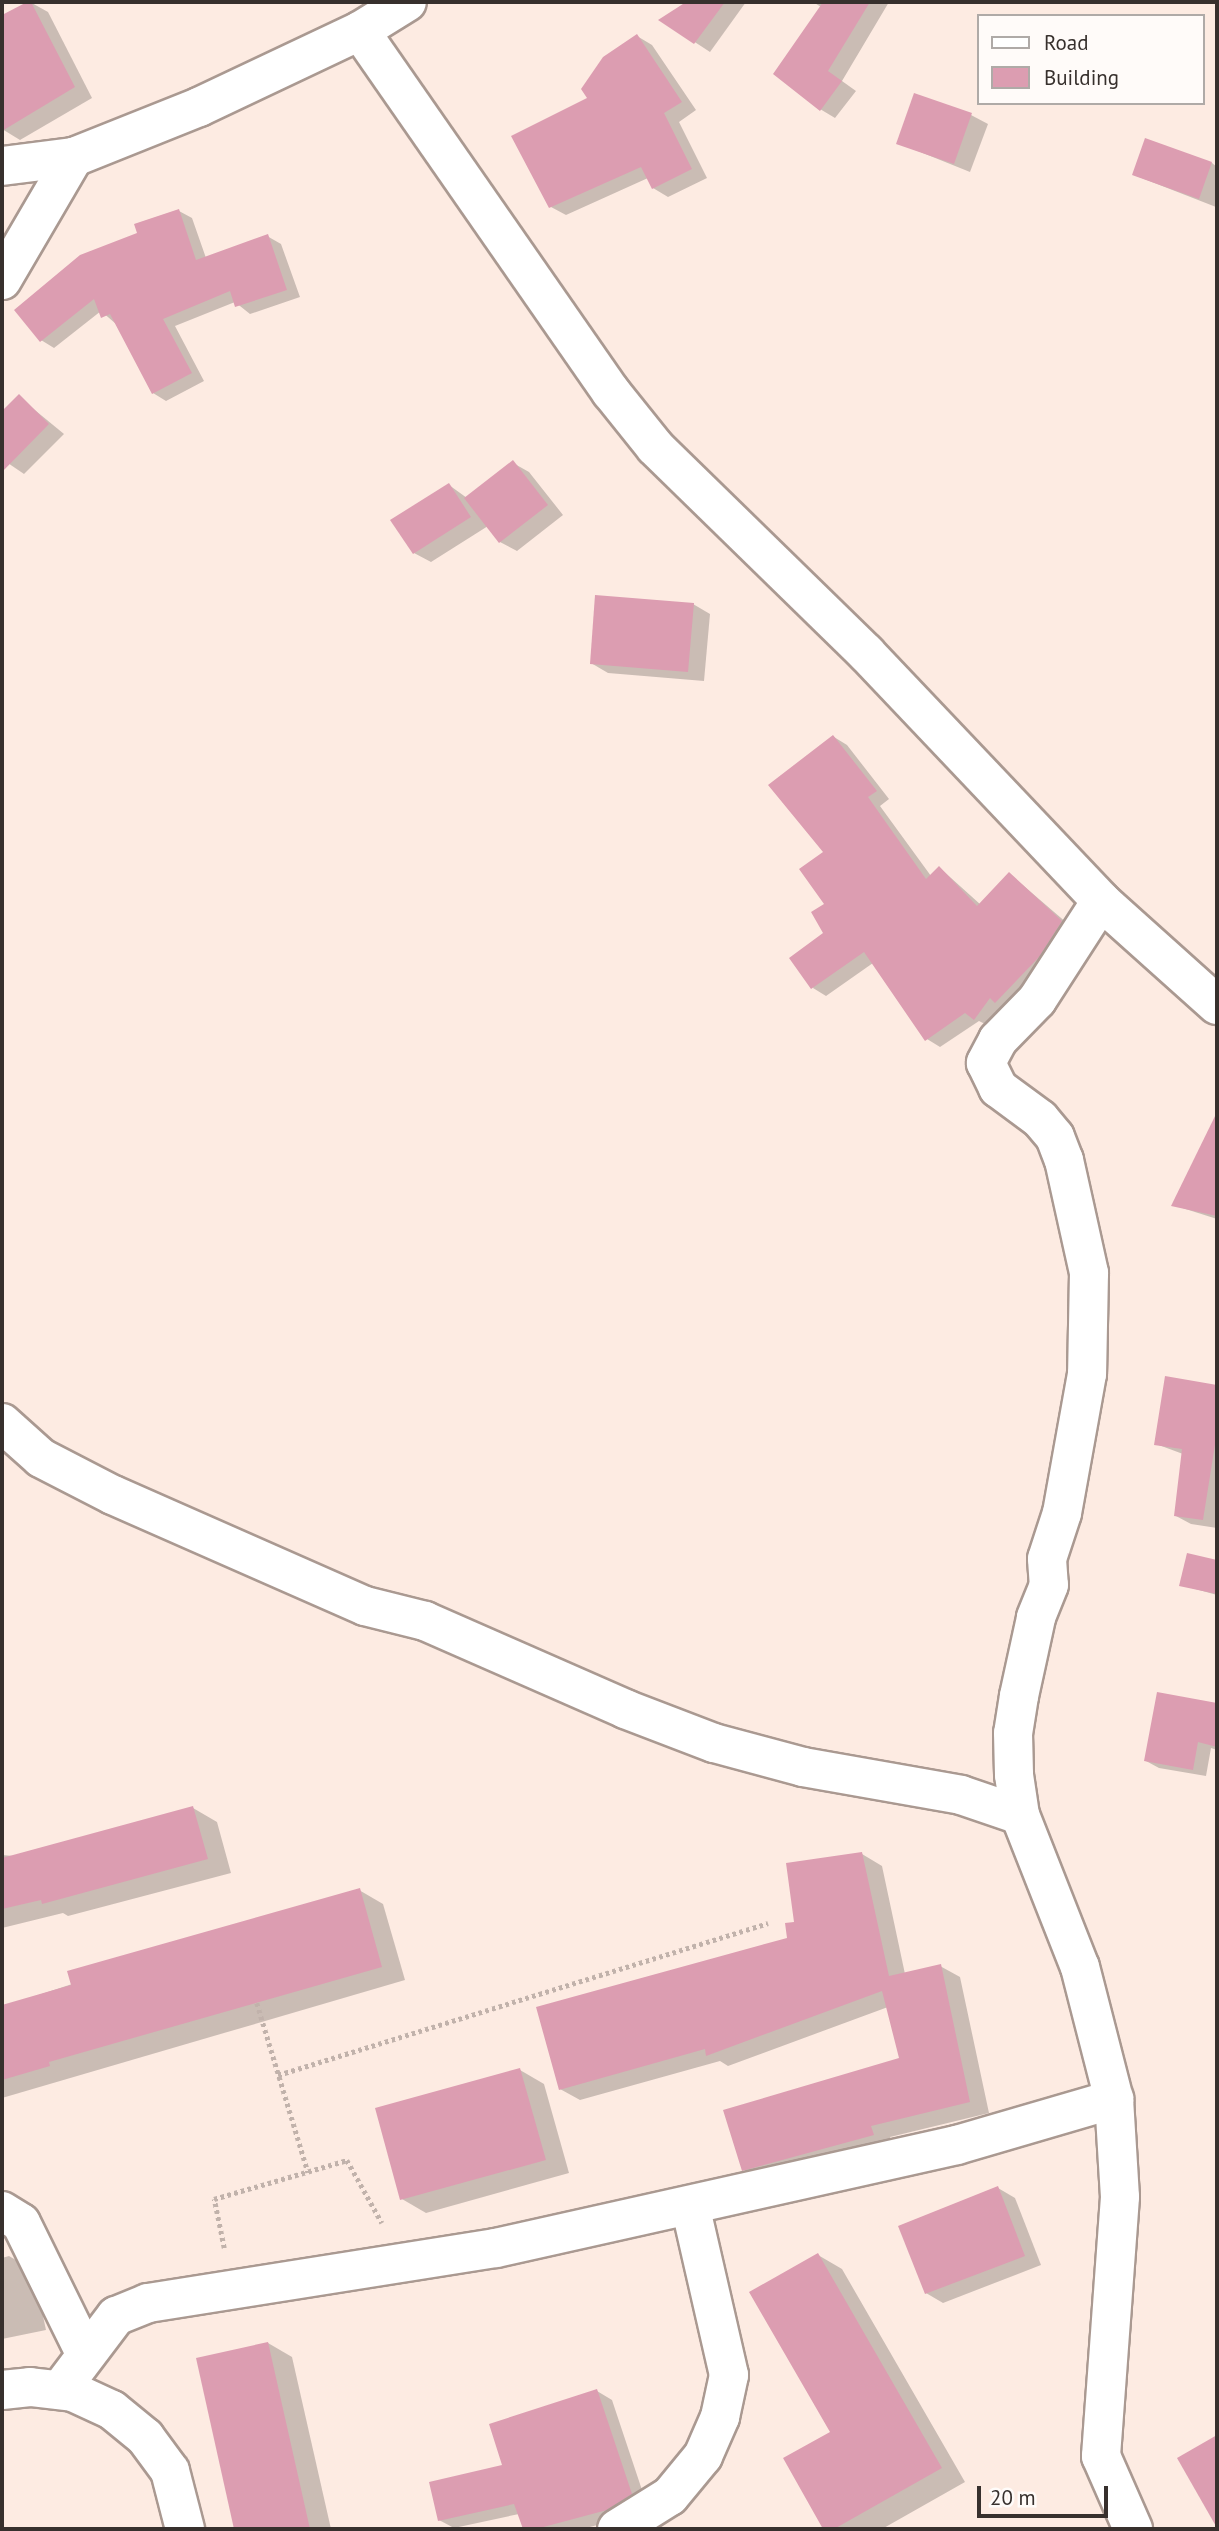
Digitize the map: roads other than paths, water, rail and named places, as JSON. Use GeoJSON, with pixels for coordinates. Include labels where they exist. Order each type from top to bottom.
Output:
{"type":"FeatureCollection","features":[{"type":"Feature","properties":{"kind":"street"},"geometry":{"type":"LineString","coordinates":[[2,166],[74,157],[199,107],[360,31],[407,2]]}},
{"type":"Feature","properties":{"kind":"street"},"geometry":{"type":"LineString","coordinates":[[360,31],[611,392],[655,447],[866,653],[1101,901],[1217,1005]]}},
{"type":"Feature","properties":{"kind":"street"},"geometry":{"type":"LineString","coordinates":[[2,280],[74,157]]}},
{"type":"Feature","properties":{"kind":"street"},"geometry":{"type":"LineString","coordinates":[[1101,901],[1037,1000],[998,1040],[986,1063],[998,1088],[1040,1119],[1055,1137],[1064,1160],[1089,1273],[1087,1374],[1062,1513],[1046,1559],[1049,1585],[1036,1618],[1013,1733],[1020,1815],[1080,1967],[1114,2099],[1120,2197],[1101,2456],[1133,2529]]}},
{"type":"Feature","properties":{"kind":"street"},"geometry":{"type":"LineString","coordinates":[[2,1423],[41,1458],[113,1495],[365,1606],[425,1621],[625,1709],[714,1743],[790,1763],[961,1795],[1020,1815]]}},
{"type":"Feature","properties":{"kind":"street"},"geometry":{"type":"LineString","coordinates":[[60,2390],[85,2353],[117,2316],[148,2303],[496,2248],[957,2145],[1114,2099]]}},
{"type":"Feature","properties":{"kind":"street"},"geometry":{"type":"LineString","coordinates":[[617,2529],[670,2496],[703,2456],[720,2417],[729,2375],[690,2204]]}},
{"type":"Feature","properties":{"kind":"street"},"geometry":{"type":"LineString","coordinates":[[2,2211],[21,2223],[85,2353]]}},
{"type":"Feature","properties":{"kind":"street"},"geometry":{"type":"LineString","coordinates":[[2,2390],[30,2386],[60,2390],[112,2410],[145,2437],[170,2471],[185,2529]]}}]}
